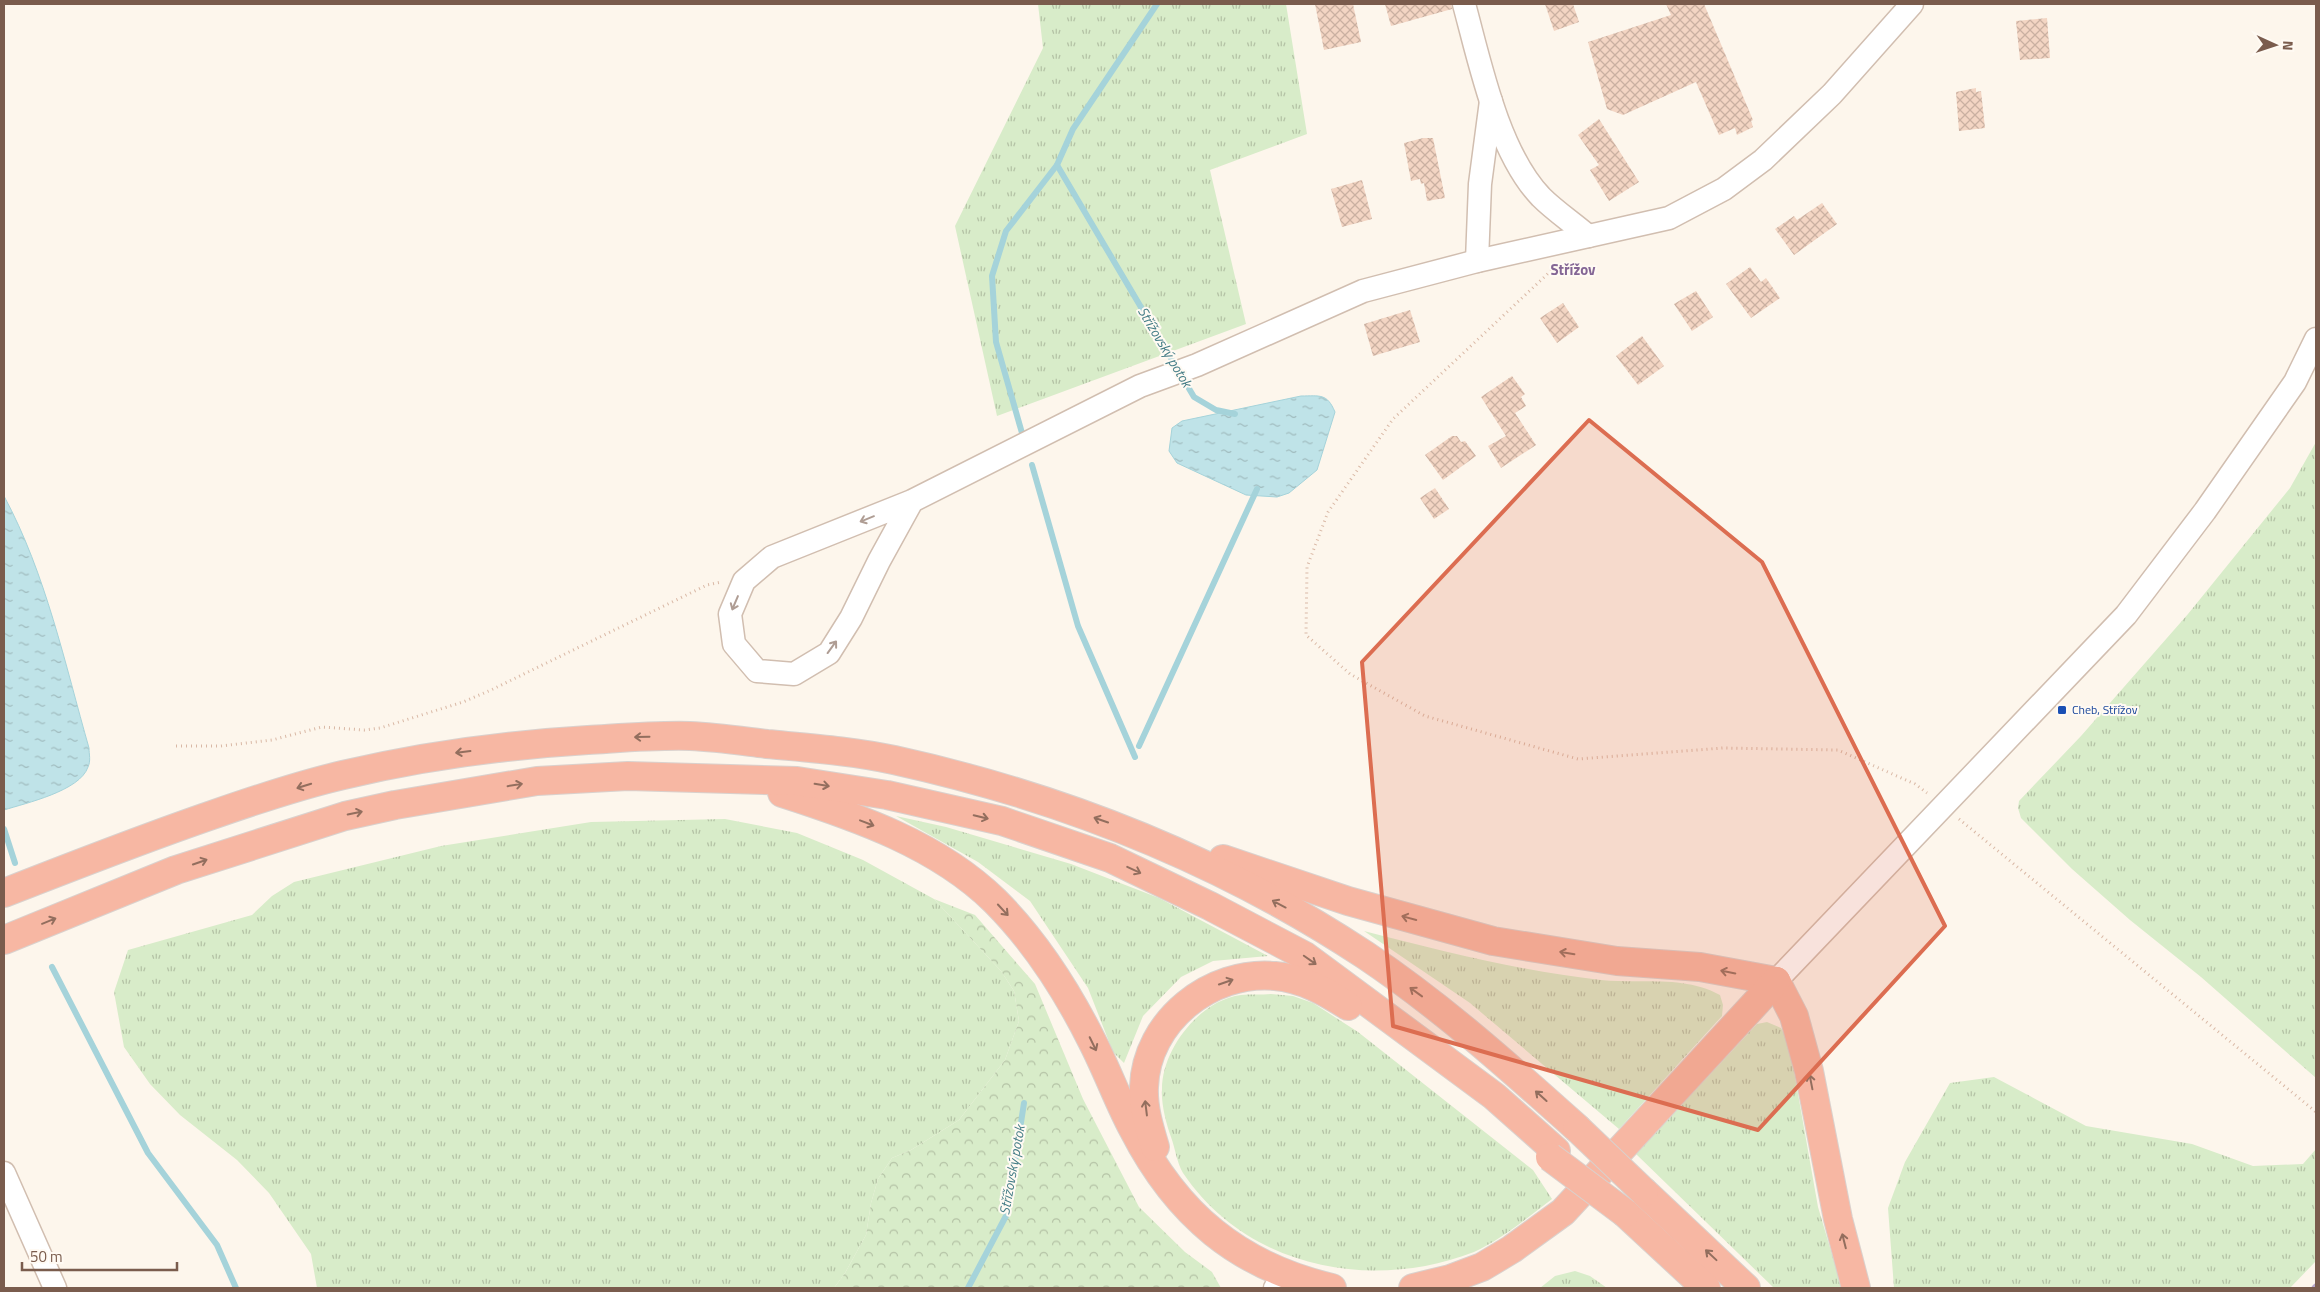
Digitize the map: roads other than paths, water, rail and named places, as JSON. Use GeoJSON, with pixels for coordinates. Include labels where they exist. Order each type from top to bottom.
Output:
{"type":"FeatureCollection","features":[{"type":"Feature","properties":{"kind":"highway"},"geometry":{"type":"LineString","coordinates":[[4,893],[118,848],[245,804],[339,776],[445,755],[534,743],[691,736],[802,747],[890,759],[1008,789],[1348,901],[1493,941],[1617,961],[1700,967],[1776,981]]}},
{"type":"Feature","properties":{"kind":"highway"},"geometry":{"type":"LineString","coordinates":[[4,940],[176,870],[345,816],[429,798],[537,781],[628,776],[797,781],[887,795],[1002,821],[1110,858],[1210,906],[1305,956],[1494,1096],[1553,1154]]}},
{"type":"Feature","properties":{"kind":"highway"},"geometry":{"type":"LineString","coordinates":[[738,778],[814,803],[900,837],[936,856],[994,900],[1019,928],[1070,1000],[1092,1041],[1133,1130],[1165,1182],[1214,1233],[1280,1282],[1332,1288]]}},
{"type":"Feature","properties":{"kind":"highway"},"geometry":{"type":"LineString","coordinates":[[1127,829],[1244,885],[1307,919],[1367,957],[1438,1008],[1490,1050],[1577,1128],[1746,1288]]}},
{"type":"Feature","properties":{"kind":"highway"},"geometry":{"type":"LineString","coordinates":[[4,879],[118,848]]}},
{"type":"Feature","properties":{"kind":"highway"},"geometry":{"type":"LineString","coordinates":[[1195,1215],[1155,1148],[1146,1112],[1144,1086],[1149,1060],[1159,1036],[1172,1018],[1188,1002],[1208,989],[1233,980],[1256,976],[1275,976],[1298,980],[1347,1006],[1553,1154],[1625,1213],[1706,1288]]}},
{"type":"Feature","properties":{"kind":"highway"},"geometry":{"type":"LineString","coordinates":[[1413,1288],[1450,1279],[1482,1267],[1512,1250],[1563,1212],[1776,981]]}},
{"type":"Feature","properties":{"kind":"highway"},"geometry":{"type":"LineString","coordinates":[[1776,981],[1794,1016],[1809,1071],[1838,1218],[1856,1288]]}},
{"type":"Feature","properties":{"kind":"street"},"geometry":{"type":"LineString","coordinates":[[1464,4],[1491,100],[1516,162],[1541,197],[1588,236]]}},
{"type":"Feature","properties":{"kind":"street"},"geometry":{"type":"LineString","coordinates":[[912,501],[879,561],[851,618],[829,653],[794,674],[756,671],[734,644],[730,614],[744,581],[772,557],[912,501],[1140,386],[1197,365],[1363,291],[1477,261],[1669,218],[1724,189],[1763,160],[1832,94],[1912,4]]}},
{"type":"Feature","properties":{"kind":"street"},"geometry":{"type":"LineString","coordinates":[[1477,261],[1480,184],[1491,100]]}},
{"type":"Feature","properties":{"kind":"street"},"geometry":{"type":"LineString","coordinates":[[1776,981],[2126,615],[2205,510],[2295,382],[2316,338]]}},
{"type":"Feature","properties":{"kind":"street"},"geometry":{"type":"LineString","coordinates":[[4,1173],[55,1288]]}},
{"type":"Feature","properties":{"kind":"water"},"geometry":{"type":"Polygon","coordinates":[[[1301,396],[1322,397],[1329,401],[1335,412],[1317,470],[1289,493],[1277,497],[1246,495],[1177,463],[1169,451],[1172,428],[1182,421],[1301,396]]]}},
{"type":"Feature","properties":{"kind":"water"},"geometry":{"type":"Polygon","coordinates":[[[4,496],[32,556],[43,588],[63,652],[89,748],[90,760],[83,775],[75,783],[38,800],[4,810],[4,496]]]}},
{"type":"Feature","properties":{"kind":"waterway","name":"Střížovský potok"},"geometry":{"type":"LineString","coordinates":[[1157,4],[1073,129],[1057,165],[1194,397],[1216,410],[1235,414]]}},
{"type":"Feature","properties":{"kind":"waterway"},"geometry":{"type":"LineString","coordinates":[[1022,433],[996,342],[992,276],[1006,231],[1057,165]]}},
{"type":"Feature","properties":{"kind":"waterway"},"geometry":{"type":"LineString","coordinates":[[1032,465],[1078,626],[1135,757]]}},
{"type":"Feature","properties":{"kind":"waterway","name":"Střížovský potok"},"geometry":{"type":"LineString","coordinates":[[1139,746],[1257,489]]}},
{"type":"Feature","properties":{"kind":"waterway"},"geometry":{"type":"LineString","coordinates":[[4,829],[15,863]]}},
{"type":"Feature","properties":{"kind":"waterway"},"geometry":{"type":"LineString","coordinates":[[52,967],[148,1153],[217,1245],[236,1288]]}},
{"type":"Feature","properties":{"kind":"waterway","name":"Střížovský potok"},"geometry":{"type":"LineString","coordinates":[[968,1288],[1007,1214],[1024,1103]]}},
{"type":"Feature","properties":{"kind":"railway"},"geometry":{"type":"LineString","coordinates":[[2313,1288],[2316,1285]]}},
{"type":"Feature","properties":{"kind":"place","name":"Cheb, Střížov"},"geometry":{"type":"Point","coordinates":[2062,710]}},
{"type":"Feature","properties":{"kind":"district","name":"Střížov"},"geometry":{"type":"Point","coordinates":[1573,270]}}]}
